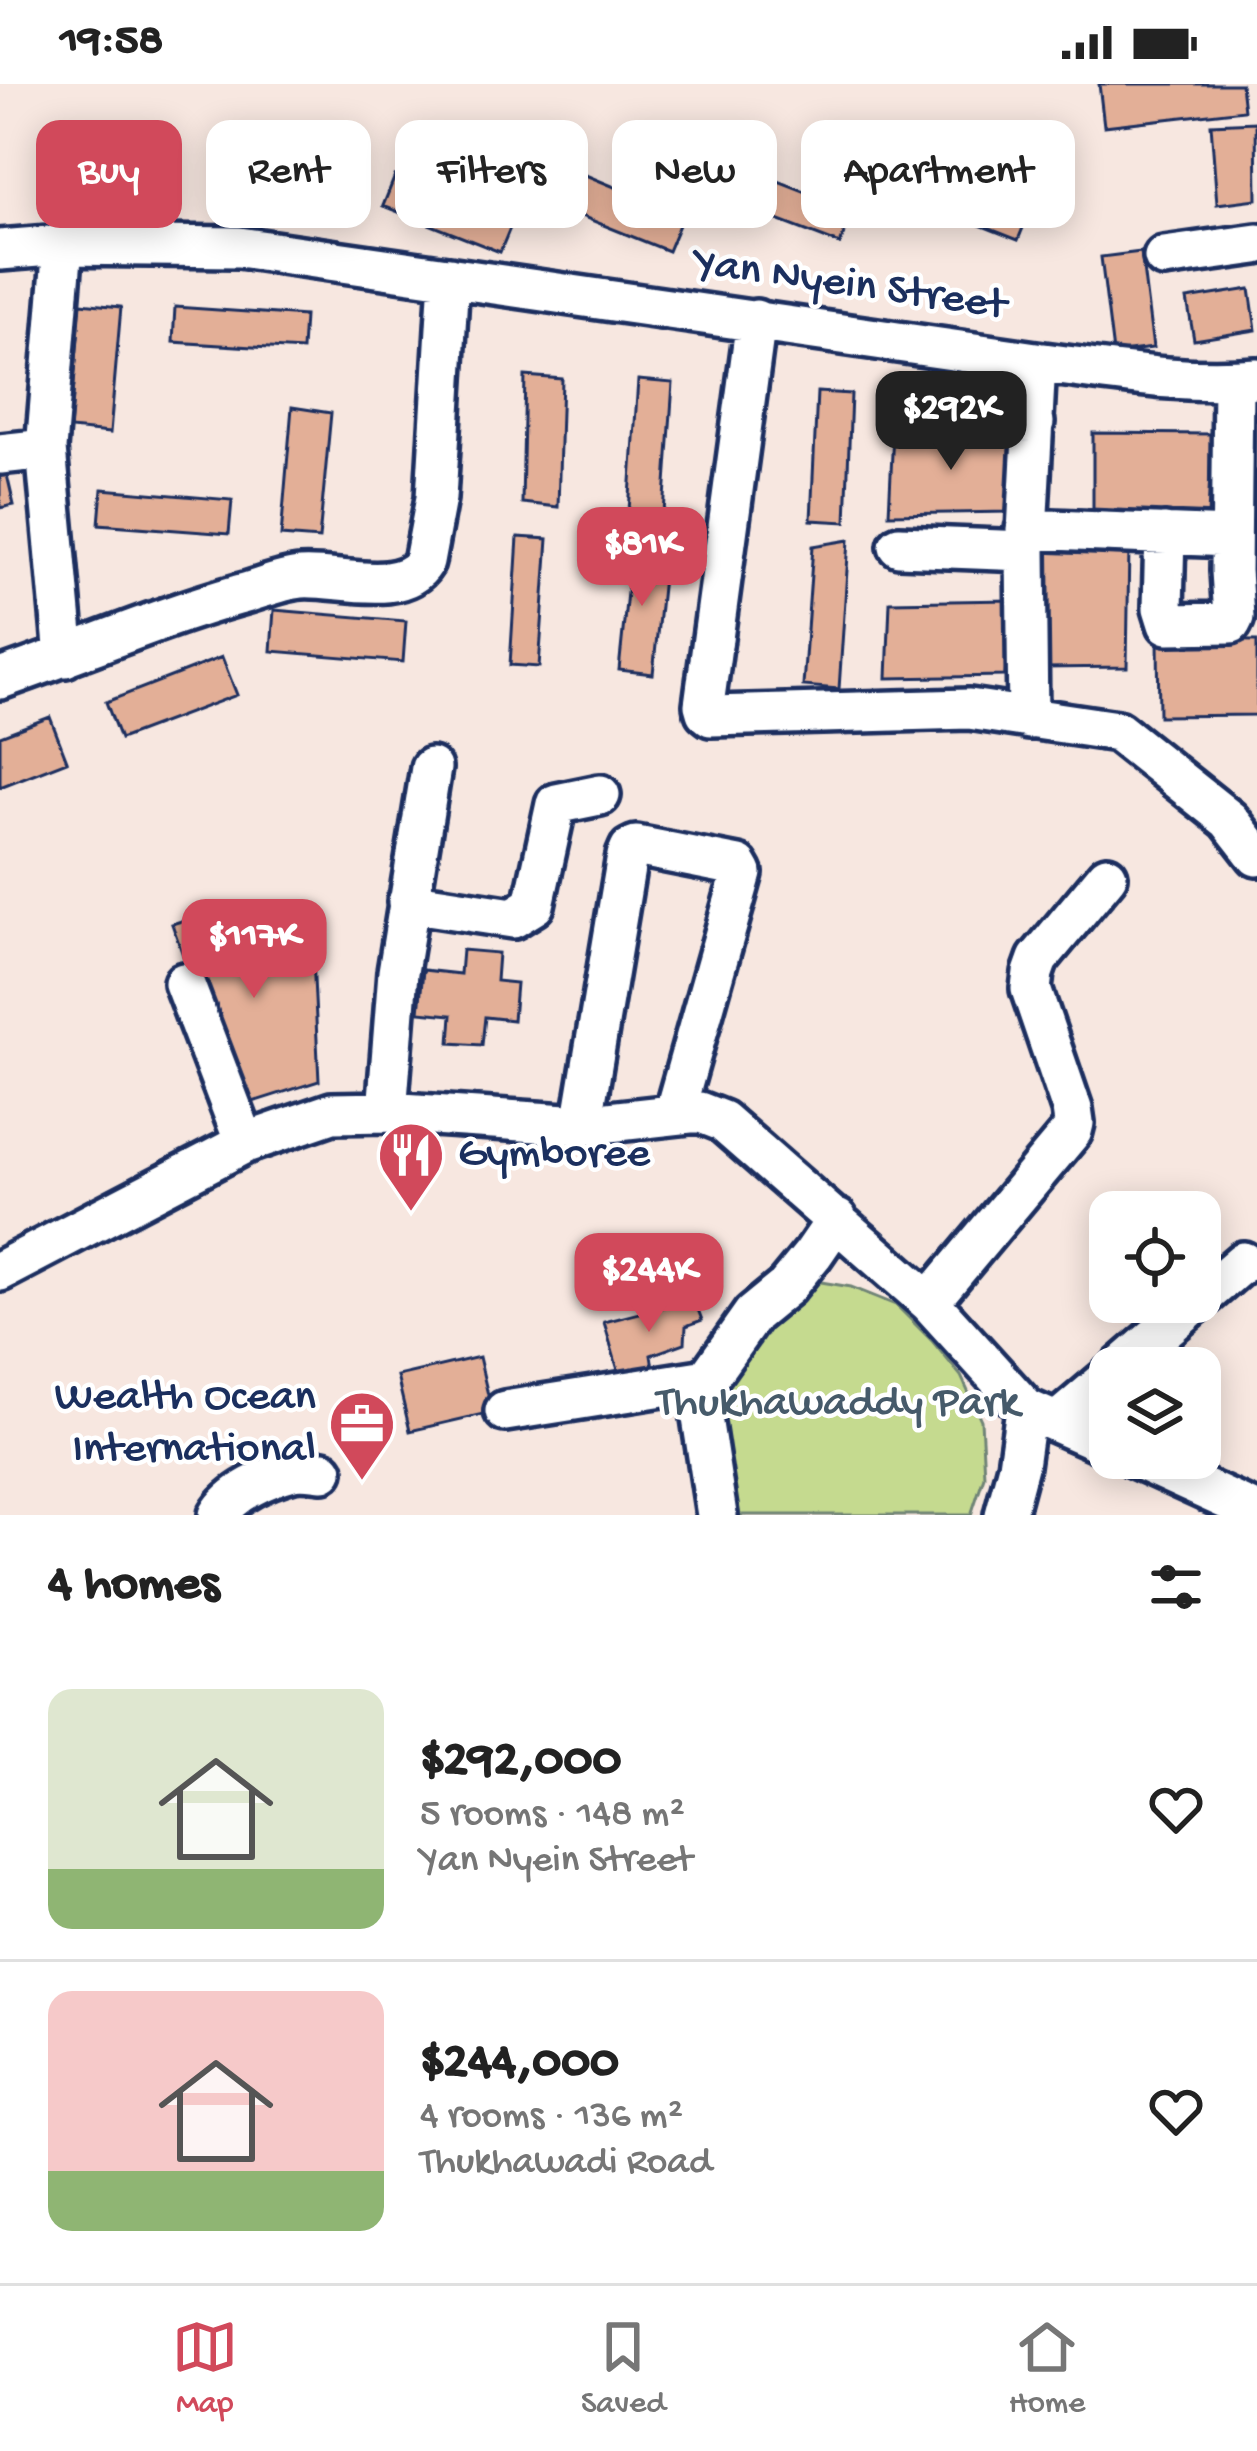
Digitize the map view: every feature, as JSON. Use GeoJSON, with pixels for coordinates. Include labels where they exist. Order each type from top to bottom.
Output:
{"type":"FeatureCollection","features":[{"type":"Feature","properties":{"kind":"street"},"geometry":{"type":"LineString","coordinates":[[1164,256],[1257,244]]}},
{"type":"Feature","properties":{"kind":"street"},"geometry":{"type":"LineString","coordinates":[[63,245],[46,449],[65,657]]}},
{"type":"Feature","properties":{"kind":"street","name":"Yan Nyein Street"},"geometry":{"type":"LineString","coordinates":[[0,250],[63,245],[238,247],[1036,362],[1163,377],[1245,380]]}},
{"type":"Feature","properties":{"kind":"street"},"geometry":{"type":"LineString","coordinates":[[0,680],[203,605],[299,578],[377,582],[406,579],[418,572],[436,498],[449,277]]}},
{"type":"Feature","properties":{"kind":"street"},"geometry":{"type":"LineString","coordinates":[[756,320],[706,712],[711,716],[969,709],[1117,731],[1243,812],[1257,856]]}},
{"type":"Feature","properties":{"kind":"street"},"geometry":{"type":"LineString","coordinates":[[1028,719],[1026,540],[1036,362]]}},
{"type":"Feature","properties":{"kind":"street"},"geometry":{"type":"LineString","coordinates":[[1165,551],[1163,608],[1168,624],[1231,623],[1231,554],[1245,380]]}},
{"type":"Feature","properties":{"kind":"street"},"geometry":{"type":"LineString","coordinates":[[906,421],[1034,422]]}},
{"type":"Feature","properties":{"kind":"street"},"geometry":{"type":"LineString","coordinates":[[0,454],[46,449]]}},
{"type":"Feature","properties":{"kind":"street"},"geometry":{"type":"LineString","coordinates":[[899,546],[1026,540],[1231,554]]}},
{"type":"Feature","properties":{"kind":"street"},"geometry":{"type":"LineString","coordinates":[[388,1112],[398,972],[431,768]]}},
{"type":"Feature","properties":{"kind":"street"},"geometry":{"type":"LineString","coordinates":[[408,902],[513,918],[534,905],[556,804],[600,794]]}},
{"type":"Feature","properties":{"kind":"street"},"geometry":{"type":"LineString","coordinates":[[582,1125],[627,856],[636,846],[738,866],[742,873],[674,1114]]}},
{"type":"Feature","properties":{"kind":"street"},"geometry":{"type":"LineString","coordinates":[[929,1302],[1072,1131],[1072,1108],[1031,989],[1038,959],[1107,876]]}},
{"type":"Feature","properties":{"kind":"street"},"geometry":{"type":"LineString","coordinates":[[184,983],[245,1143]]}},
{"type":"Feature","properties":{"kind":"street"},"geometry":{"type":"LineString","coordinates":[[0,1270],[245,1143],[332,1113],[388,1112],[582,1125],[699,1112],[722,1121],[837,1219],[929,1302],[1041,1415],[1089,1437]]}},
{"type":"Feature","properties":{"kind":"street"},"geometry":{"type":"LineString","coordinates":[[717,1515],[701,1411],[707,1379],[753,1314],[786,1287],[837,1219]]}},
{"type":"Feature","properties":{"kind":"street"},"geometry":{"type":"LineString","coordinates":[[1221,1281],[1243,1262]]}},
{"type":"Feature","properties":{"kind":"street"},"geometry":{"type":"LineString","coordinates":[[1144,1347],[1172,1323]]}},
{"type":"Feature","properties":{"kind":"street"},"geometry":{"type":"LineString","coordinates":[[506,1411],[707,1379]]}},
{"type":"Feature","properties":{"kind":"street"},"geometry":{"type":"LineString","coordinates":[[1006,1515],[1018,1466],[1041,1415],[1089,1388]]}},
{"type":"Feature","properties":{"kind":"street"},"geometry":{"type":"LineString","coordinates":[[218,1515],[228,1500],[268,1480],[298,1469],[323,1471]]}},
{"type":"Feature","properties":{"kind":"street"},"geometry":{"type":"LineString","coordinates":[[1181,1479],[1257,1514]]}},
{"type":"Feature","properties":{"kind":"green space","name":"Thukhawaddy Park"},"geometry":{"type":"Polygon","coordinates":[[[815,1281],[851,1287],[896,1305],[961,1376],[981,1420],[984,1476],[971,1515],[738,1515],[723,1431],[731,1368],[740,1352],[815,1281]]]}},
{"type":"Feature","properties":{"kind":"building"},"geometry":{"type":"Polygon","coordinates":[[[1099,84],[1241,84],[1244,110],[1104,126],[1099,84]]]}},
{"type":"Feature","properties":{"kind":"building"},"geometry":{"type":"Polygon","coordinates":[[[1256,122],[1257,199],[1217,204],[1211,124],[1256,122]]]}},
{"type":"Feature","properties":{"kind":"building"},"geometry":{"type":"Polygon","coordinates":[[[395,176],[395,211],[383,206],[395,176]]]}},
{"type":"Feature","properties":{"kind":"building"},"geometry":{"type":"Polygon","coordinates":[[[588,176],[612,186],[612,228],[678,228],[668,251],[588,219],[588,176]]]}},
{"type":"Feature","properties":{"kind":"building"},"geometry":{"type":"Polygon","coordinates":[[[777,180],[801,190],[801,228],[846,228],[840,244],[777,220],[777,180]]]}},
{"type":"Feature","properties":{"kind":"building"},"geometry":{"type":"Polygon","coordinates":[[[439,228],[510,228],[500,252],[439,228]]]}},
{"type":"Feature","properties":{"kind":"building"},"geometry":{"type":"Polygon","coordinates":[[[988,228],[1023,228],[1018,240],[988,228]]]}},
{"type":"Feature","properties":{"kind":"building"},"geometry":{"type":"Polygon","coordinates":[[[1141,252],[1153,348],[1113,353],[1101,257],[1141,252]]]}},
{"type":"Feature","properties":{"kind":"building"},"geometry":{"type":"Polygon","coordinates":[[[1250,289],[1256,330],[1194,340],[1187,299],[1250,289]]]}},
{"type":"Feature","properties":{"kind":"building"},"geometry":{"type":"Polygon","coordinates":[[[81,303],[121,307],[110,433],[70,429],[81,303]]]}},
{"type":"Feature","properties":{"kind":"building"},"geometry":{"type":"Polygon","coordinates":[[[175,307],[304,316],[302,350],[173,342],[175,307]]]}},
{"type":"Feature","properties":{"kind":"building"},"geometry":{"type":"Polygon","coordinates":[[[525,376],[562,379],[558,507],[522,503],[525,376]]]}},
{"type":"Feature","properties":{"kind":"building"},"geometry":{"type":"Polygon","coordinates":[[[638,380],[673,383],[664,513],[629,511],[638,380]]]}},
{"type":"Feature","properties":{"kind":"building"},"geometry":{"type":"Polygon","coordinates":[[[817,392],[851,394],[846,522],[811,520],[817,392]]]}},
{"type":"Feature","properties":{"kind":"building"},"geometry":{"type":"Polygon","coordinates":[[[292,407],[331,413],[319,539],[281,536],[292,407]]]}},
{"type":"Feature","properties":{"kind":"building"},"geometry":{"type":"Polygon","coordinates":[[[893,433],[1013,433],[1010,512],[889,514],[893,433]]]}},
{"type":"Feature","properties":{"kind":"building"},"geometry":{"type":"Polygon","coordinates":[[[1093,433],[1212,434],[1208,515],[1093,514],[1093,433]]]}},
{"type":"Feature","properties":{"kind":"building"},"geometry":{"type":"Polygon","coordinates":[[[4,462],[14,505],[0,508],[0,463],[4,462]]]}},
{"type":"Feature","properties":{"kind":"building"},"geometry":{"type":"Polygon","coordinates":[[[1257,471],[1257,589],[1248,589],[1246,472],[1257,471]]]}},
{"type":"Feature","properties":{"kind":"building"},"geometry":{"type":"Polygon","coordinates":[[[102,489],[232,500],[229,534],[99,524],[102,489]]]}},
{"type":"Feature","properties":{"kind":"building"},"geometry":{"type":"Polygon","coordinates":[[[518,537],[548,539],[539,667],[510,665],[518,537]]]}},
{"type":"Feature","properties":{"kind":"building"},"geometry":{"type":"Polygon","coordinates":[[[849,540],[839,689],[803,686],[813,546],[849,540]]]}},
{"type":"Feature","properties":{"kind":"building"},"geometry":{"type":"Polygon","coordinates":[[[632,544],[666,548],[653,674],[619,670],[632,544]]]}},
{"type":"Feature","properties":{"kind":"building"},"geometry":{"type":"Polygon","coordinates":[[[1129,548],[1127,667],[1042,668],[1042,551],[1129,548]]]}},
{"type":"Feature","properties":{"kind":"building"},"geometry":{"type":"Polygon","coordinates":[[[1011,600],[1005,676],[887,678],[890,602],[1011,600]]]}},
{"type":"Feature","properties":{"kind":"building"},"geometry":{"type":"Polygon","coordinates":[[[274,610],[406,621],[403,662],[271,651],[274,610]]]}},
{"type":"Feature","properties":{"kind":"building"},"geometry":{"type":"Polygon","coordinates":[[[1158,640],[1257,641],[1257,715],[1159,716],[1158,640]]]}},
{"type":"Feature","properties":{"kind":"building"},"geometry":{"type":"Polygon","coordinates":[[[222,657],[237,695],[120,739],[106,702],[222,657]]]}},
{"type":"Feature","properties":{"kind":"building"},"geometry":{"type":"Polygon","coordinates":[[[50,717],[67,761],[0,787],[0,736],[50,717]]]}},
{"type":"Feature","properties":{"kind":"building"},"geometry":{"type":"Polygon","coordinates":[[[235,904],[313,958],[319,1081],[237,1107],[172,924],[235,904]]]}},
{"type":"Feature","properties":{"kind":"building"},"geometry":{"type":"Polygon","coordinates":[[[462,950],[498,953],[496,981],[516,983],[513,1020],[485,1017],[482,1045],[450,1043],[452,1015],[419,1012],[423,970],[460,974],[462,950]]]}},
{"type":"Feature","properties":{"kind":"building"},"geometry":{"type":"Polygon","coordinates":[[[694,1299],[702,1320],[686,1326],[685,1343],[651,1355],[653,1368],[620,1377],[604,1322],[694,1299]]]}},
{"type":"Feature","properties":{"kind":"building"},"geometry":{"type":"Polygon","coordinates":[[[479,1357],[492,1412],[410,1431],[397,1376],[479,1357]]]}},
{"type":"Feature","properties":{"kind":"place","name":"Gymboree"},"geometry":{"type":"Point","coordinates":[411,1214]}},
{"type":"Feature","properties":{"kind":"place","name":"Wealth Ocean International"},"geometry":{"type":"Point","coordinates":[362,1483]}}]}
